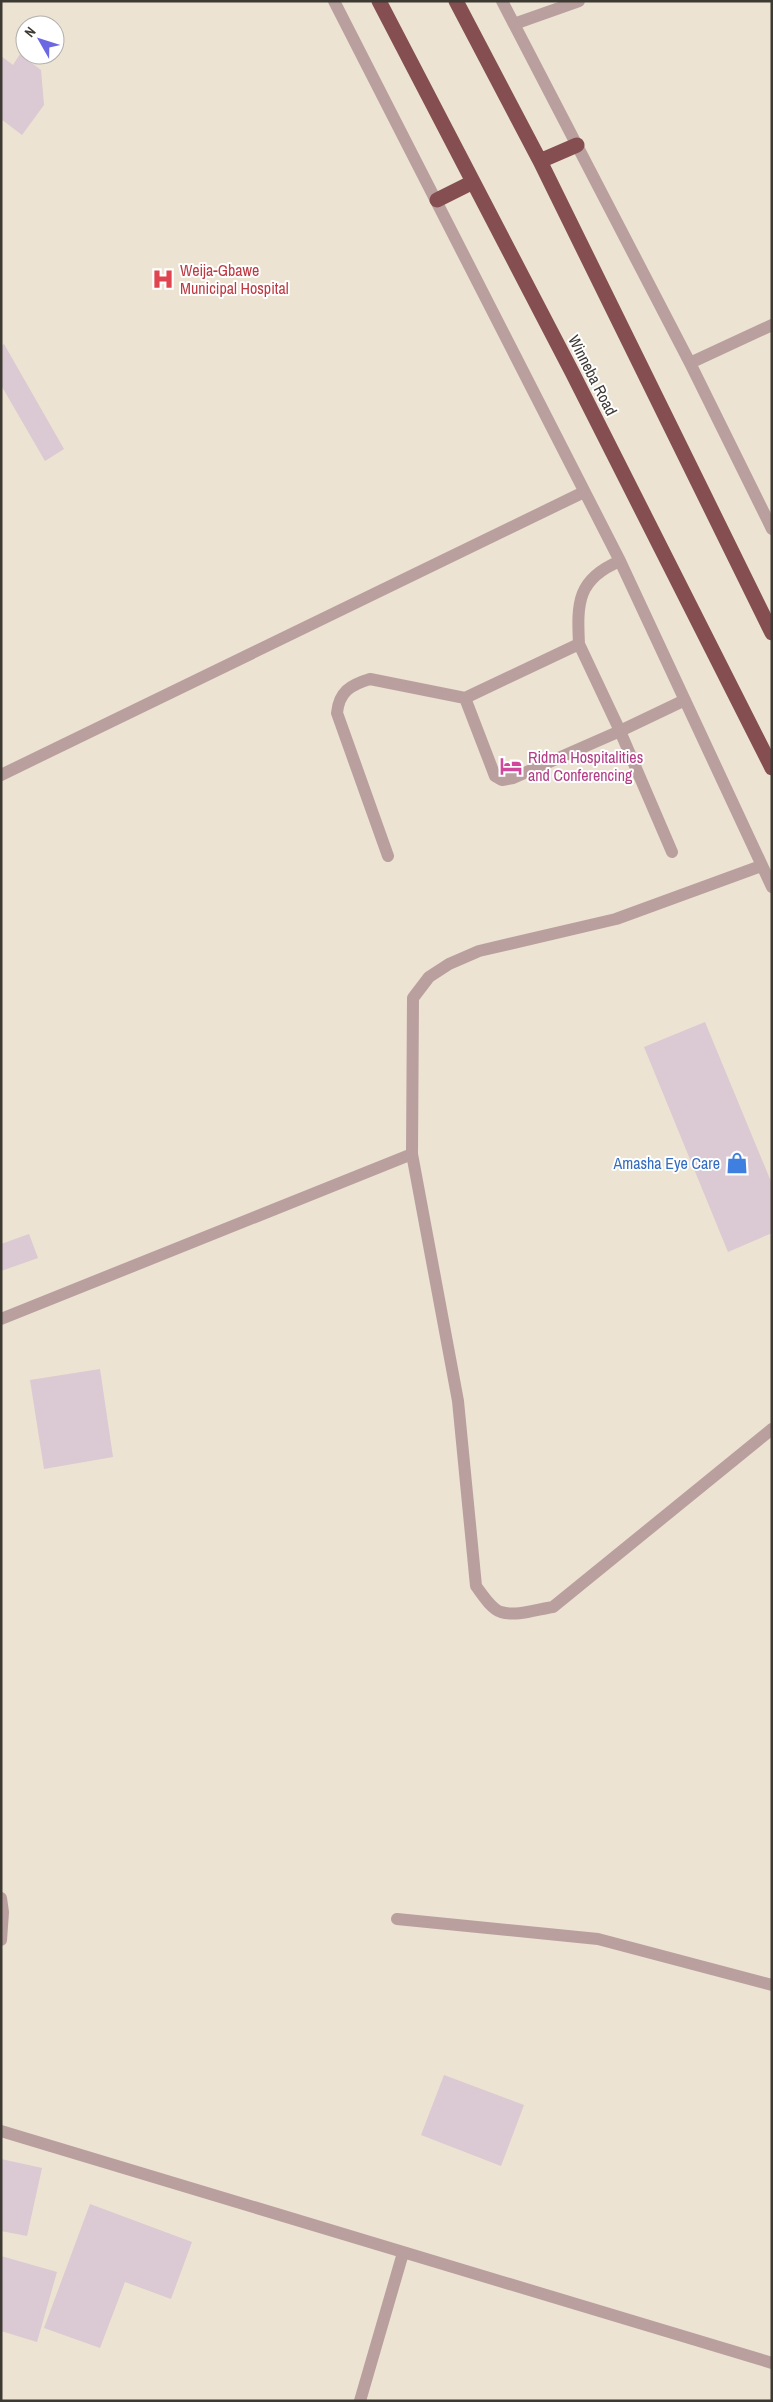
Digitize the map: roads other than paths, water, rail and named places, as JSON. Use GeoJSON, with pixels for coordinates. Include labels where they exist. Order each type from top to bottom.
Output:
{"type":"FeatureCollection","features":[{"type":"Feature","properties":{"kind":"highway","name":"Winneba Road"},"geometry":{"type":"LineString","coordinates":[[379,1],[572,372],[772,768]]}},
{"type":"Feature","properties":{"kind":"highway"},"geometry":{"type":"LineString","coordinates":[[456,1],[540,161],[772,633]]}},
{"type":"Feature","properties":{"kind":"highway"},"geometry":{"type":"LineString","coordinates":[[540,161],[577,145]]}},
{"type":"Feature","properties":{"kind":"highway"},"geometry":{"type":"LineString","coordinates":[[437,200],[473,182]]}},
{"type":"Feature","properties":{"kind":"street"},"geometry":{"type":"LineString","coordinates":[[334,1],[620,561],[772,887]]}},
{"type":"Feature","properties":{"kind":"street"},"geometry":{"type":"LineString","coordinates":[[502,1],[690,363],[772,529]]}},
{"type":"Feature","properties":{"kind":"street"},"geometry":{"type":"LineString","coordinates":[[514,24],[580,1]]}},
{"type":"Feature","properties":{"kind":"street"},"geometry":{"type":"LineString","coordinates":[[690,363],[772,325]]}},
{"type":"Feature","properties":{"kind":"street"},"geometry":{"type":"LineString","coordinates":[[1,775],[584,492]]}},
{"type":"Feature","properties":{"kind":"street"},"geometry":{"type":"LineString","coordinates":[[620,561],[596,573],[580,598],[579,644],[620,731],[672,852]]}},
{"type":"Feature","properties":{"kind":"street"},"geometry":{"type":"LineString","coordinates":[[388,856],[337,713],[338,701],[344,691],[370,679],[465,698],[579,644]]}},
{"type":"Feature","properties":{"kind":"street"},"geometry":{"type":"LineString","coordinates":[[465,698],[495,776],[502,780],[513,778],[685,700]]}},
{"type":"Feature","properties":{"kind":"street"},"geometry":{"type":"LineString","coordinates":[[762,866],[616,920],[479,951],[449,964],[429,977],[412,998],[412,1154],[458,1401],[476,1586],[489,1603],[500,1612],[520,1612],[553,1607],[772,1429]]}},
{"type":"Feature","properties":{"kind":"street"},"geometry":{"type":"LineString","coordinates":[[1,1319],[412,1154]]}},
{"type":"Feature","properties":{"kind":"street"},"geometry":{"type":"LineString","coordinates":[[1,1898],[3,1912],[1,1940]]}},
{"type":"Feature","properties":{"kind":"street"},"geometry":{"type":"LineString","coordinates":[[397,1919],[598,1939],[772,1986]]}},
{"type":"Feature","properties":{"kind":"street"},"geometry":{"type":"LineString","coordinates":[[1,2131],[772,2363]]}},
{"type":"Feature","properties":{"kind":"street"},"geometry":{"type":"LineString","coordinates":[[360,2401],[403,2253]]}},
{"type":"Feature","properties":{"kind":"place","name":"Weija-Gbawe Municipal Hospital"},"geometry":{"type":"Point","coordinates":[163,279]}},
{"type":"Feature","properties":{"kind":"place","name":"Ridma Hospitalities and Conferencing"},"geometry":{"type":"Point","coordinates":[511,766]}},
{"type":"Feature","properties":{"kind":"place","name":"Amasha Eye Care"},"geometry":{"type":"Point","coordinates":[737,1163]}}]}
